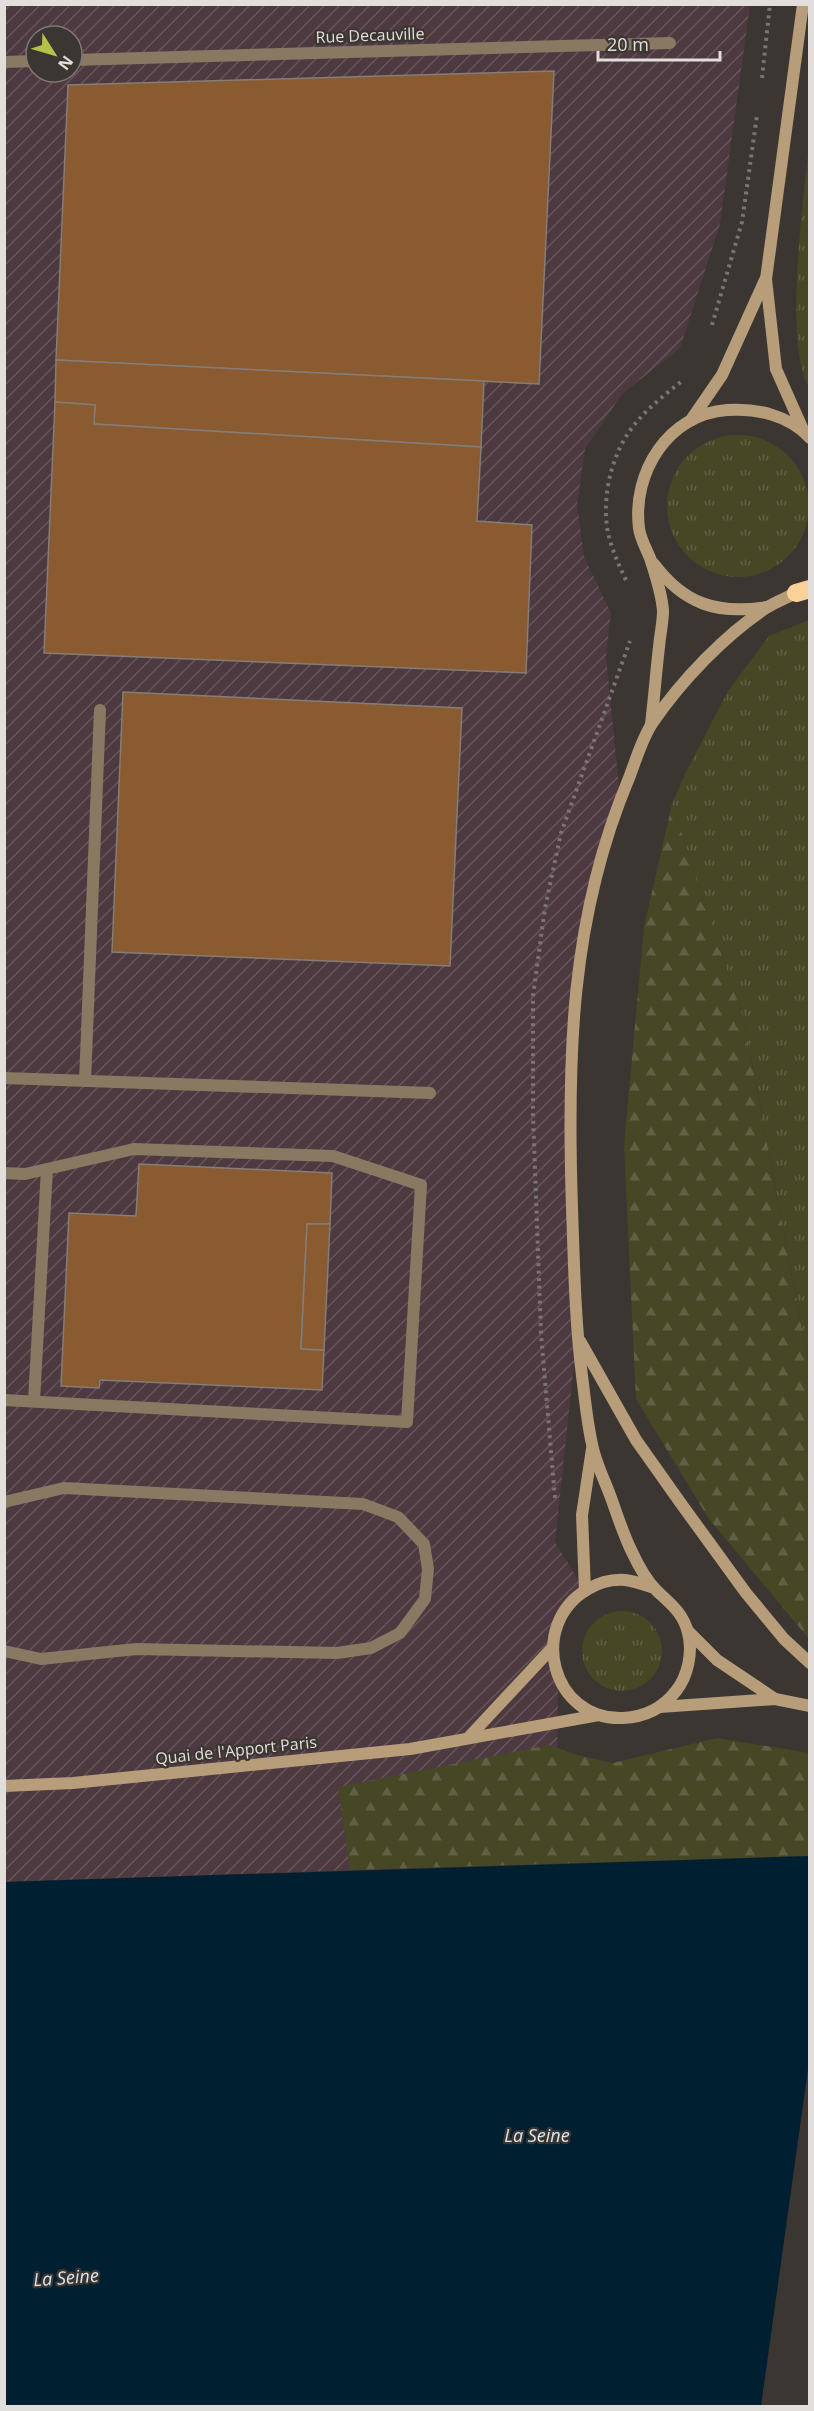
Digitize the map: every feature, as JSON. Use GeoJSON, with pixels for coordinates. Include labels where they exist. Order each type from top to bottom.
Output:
{"type":"FeatureCollection","features":[{"type":"Feature","properties":{"kind":"main road"},"geometry":{"type":"LineString","coordinates":[[803,4],[766,279],[776,369],[807,435]]}},
{"type":"Feature","properties":{"kind":"main road"},"geometry":{"type":"LineString","coordinates":[[766,279],[722,375],[691,420],[665,440],[647,466],[638,498],[639,530],[651,560],[663,610],[651,724],[620,798],[592,884],[574,995],[569,1121],[577,1335],[592,1448],[632,1553],[654,1588],[673,1604],[688,1631],[717,1660],[775,1699]]}},
{"type":"Feature","properties":{"kind":"main road"},"geometry":{"type":"LineString","coordinates":[[691,420],[720,411],[749,409],[778,416],[807,435]]}},
{"type":"Feature","properties":{"kind":"main road"},"geometry":{"type":"LineString","coordinates":[[651,560],[667,582],[689,598],[714,608],[741,611],[768,607]]}},
{"type":"Feature","properties":{"kind":"main road"},"geometry":{"type":"LineString","coordinates":[[651,724],[713,650],[768,607],[803,591],[810,580]]}},
{"type":"Feature","properties":{"kind":"main road"},"geometry":{"type":"LineString","coordinates":[[577,1335],[636,1440],[682,1506],[746,1593],[784,1639],[810,1663]]}},
{"type":"Feature","properties":{"kind":"main road"},"geometry":{"type":"LineString","coordinates":[[585,1591],[582,1515],[592,1448]]}},
{"type":"Feature","properties":{"kind":"main road"},"geometry":{"type":"LineString","coordinates":[[654,1588],[627,1580],[604,1581],[572,1601],[557,1624],[552,1648],[554,1663],[562,1686],[578,1704],[599,1715],[613,1718],[637,1717],[660,1707],[775,1699],[810,1706]]}},
{"type":"Feature","properties":{"kind":"main road"},"geometry":{"type":"LineString","coordinates":[[660,1707],[677,1690],[687,1668],[690,1655],[688,1631]]}},
{"type":"Feature","properties":{"kind":"main road"},"geometry":{"type":"LineString","coordinates":[[469,1737],[552,1648]]}},
{"type":"Feature","properties":{"kind":"main road","name":"Quai de l'Apport Paris"},"geometry":{"type":"LineString","coordinates":[[4,1786],[73,1783],[410,1749],[599,1715]]}},
{"type":"Feature","properties":{"kind":"lane","name":"Rue Decauville"},"geometry":{"type":"LineString","coordinates":[[84,60],[670,42]]}},
{"type":"Feature","properties":{"kind":"lane"},"geometry":{"type":"LineString","coordinates":[[4,62],[24,61]]}},
{"type":"Feature","properties":{"kind":"lane"},"geometry":{"type":"LineString","coordinates":[[85,1081],[100,710]]}},
{"type":"Feature","properties":{"kind":"lane"},"geometry":{"type":"LineString","coordinates":[[4,1078],[430,1093]]}},
{"type":"Feature","properties":{"kind":"lane"},"geometry":{"type":"LineString","coordinates":[[4,1173],[25,1174],[134,1149],[333,1156],[421,1185],[407,1422],[4,1400]]}},
{"type":"Feature","properties":{"kind":"lane"},"geometry":{"type":"LineString","coordinates":[[34,1401],[47,1169]]}},
{"type":"Feature","properties":{"kind":"lane"},"geometry":{"type":"LineString","coordinates":[[4,1502],[64,1488],[363,1504],[398,1517],[424,1544],[428,1569],[425,1599],[400,1633],[371,1648],[337,1653],[136,1649],[42,1659],[4,1651]]}},
{"type":"Feature","properties":{"kind":"shaded area"},"geometry":{"type":"Polygon","coordinates":[[[4,5],[750,5],[720,224],[680,348],[622,394],[585,449],[577,505],[584,557],[611,613],[606,655],[620,798],[574,995],[577,1335],[555,1542],[585,1591],[557,1624],[554,1663],[558,1688],[556,1863],[5,1882],[4,5]]]}},
{"type":"Feature","properties":{"kind":"green space"},"geometry":{"type":"Polygon","coordinates":[[[809,144],[810,387],[801,366],[796,305],[797,270],[809,144]]]}},
{"type":"Feature","properties":{"kind":"green space"},"geometry":{"type":"Polygon","coordinates":[[[738,435],[765,440],[788,456],[804,479],[809,506],[804,533],[788,556],[765,572],[738,577],[711,572],[688,556],[672,533],[667,506],[672,479],[688,456],[711,440],[738,435]]]}},
{"type":"Feature","properties":{"kind":"green space"},"geometry":{"type":"Polygon","coordinates":[[[809,620],[809,1366],[744,1021],[672,804],[728,691],[769,636],[809,620]]]}},
{"type":"Feature","properties":{"kind":"green space"},"geometry":{"type":"Polygon","coordinates":[[[672,804],[744,1021],[809,1367],[809,1639],[709,1519],[636,1399],[624,1146],[644,927],[672,804]]]}},
{"type":"Feature","properties":{"kind":"green space"},"geometry":{"type":"Polygon","coordinates":[[[622,1611],[637,1614],[650,1623],[659,1636],[662,1651],[659,1666],[650,1679],[637,1688],[622,1691],[607,1688],[594,1679],[585,1666],[582,1651],[585,1636],[594,1623],[607,1614],[622,1611]]]}},
{"type":"Feature","properties":{"kind":"green space"},"geometry":{"type":"Polygon","coordinates":[[[717,1738],[809,1753],[809,1856],[350,1870],[338,1787],[549,1745],[577,1755],[613,1763],[717,1738]]]}},
{"type":"Feature","properties":{"kind":"water","name":"La Seine"},"geometry":{"type":"Polygon","coordinates":[[[809,1856],[809,2406],[5,2406],[4,1882],[809,1856]]]}},
{"type":"Feature","properties":{"kind":"pier"},"geometry":{"type":"Polygon","coordinates":[[[809,2062],[809,2406],[761,2406],[809,2062]]]}},
{"type":"Feature","properties":{"kind":"building"},"geometry":{"type":"Polygon","coordinates":[[[554,71],[539,384],[56,360],[68,85],[554,71]]]}},
{"type":"Feature","properties":{"kind":"building"},"geometry":{"type":"Polygon","coordinates":[[[56,360],[484,381],[481,447],[94,424],[95,405],[55,402],[56,360]]]}},
{"type":"Feature","properties":{"kind":"building"},"geometry":{"type":"Polygon","coordinates":[[[55,402],[95,405],[94,424],[481,447],[477,521],[532,525],[526,673],[44,653],[55,402]]]}},
{"type":"Feature","properties":{"kind":"building"},"geometry":{"type":"Polygon","coordinates":[[[123,692],[462,708],[450,966],[112,952],[123,692]]]}},
{"type":"Feature","properties":{"kind":"building"},"geometry":{"type":"Polygon","coordinates":[[[139,1164],[332,1173],[330,1224],[307,1224],[301,1349],[324,1350],[322,1390],[100,1380],[99,1388],[61,1386],[69,1213],[136,1216],[139,1164]]]}},
{"type":"Feature","properties":{"kind":"building"},"geometry":{"type":"Polygon","coordinates":[[[307,1224],[330,1224],[324,1350],[301,1349],[307,1224]]]}}]}
